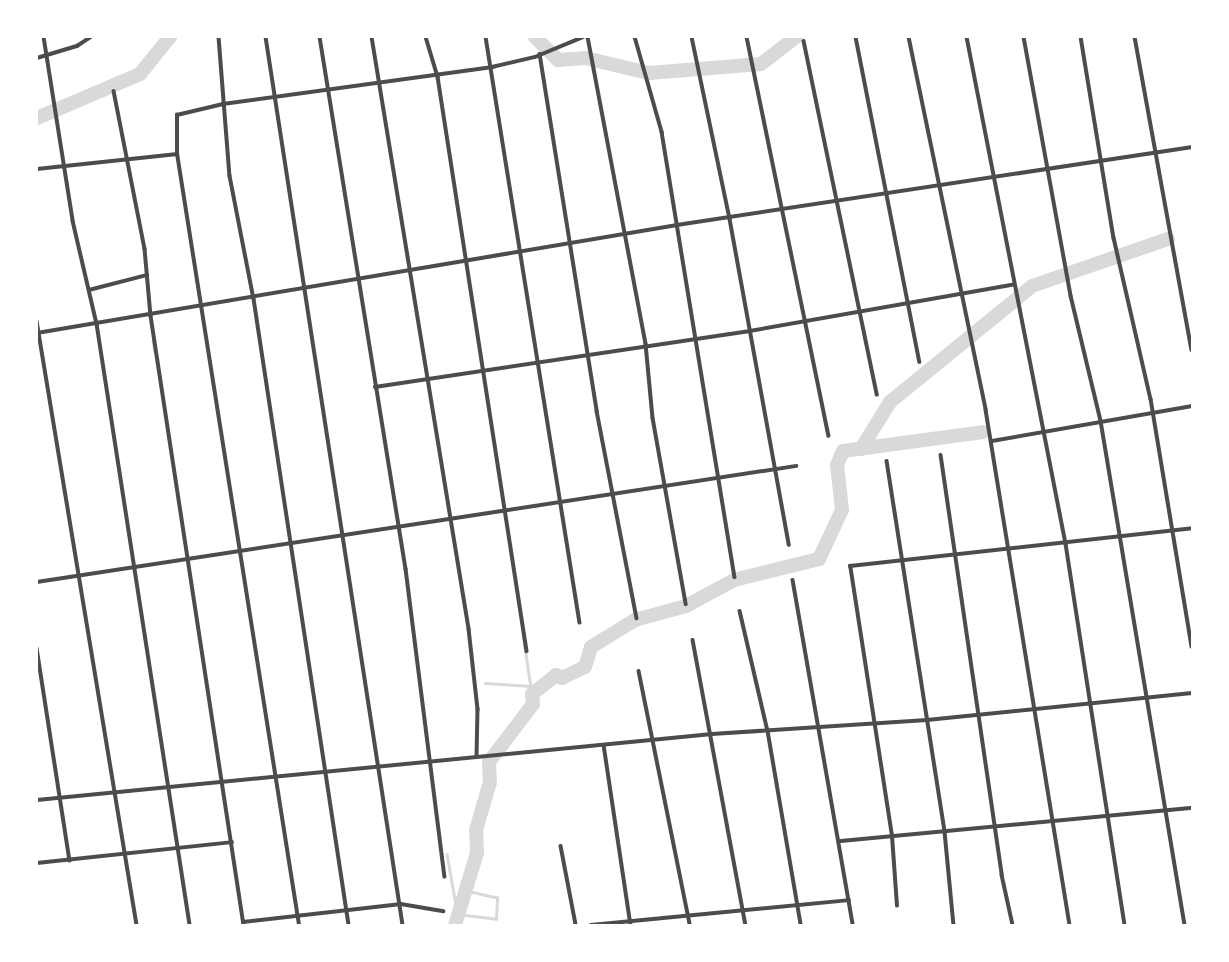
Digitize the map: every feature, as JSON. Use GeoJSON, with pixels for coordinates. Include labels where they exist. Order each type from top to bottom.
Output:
{"type":"FeatureCollection","features":[{"type":"Feature","properties":{"kind":"street"},"geometry":{"type":"LineString","coordinates":[[44,37],[97,324],[190,925]]}},
{"type":"Feature","properties":{"kind":"street"},"geometry":{"type":"LineString","coordinates":[[37,58],[77,46],[91,37]]}},
{"type":"Feature","properties":{"kind":"street"},"geometry":{"type":"LineString","coordinates":[[219,37],[230,176],[254,299],[328,770],[349,925]]}},
{"type":"Feature","properties":{"kind":"street"},"geometry":{"type":"LineString","coordinates":[[266,37],[303,290],[382,766],[403,925]]}},
{"type":"Feature","properties":{"kind":"street"},"geometry":{"type":"LineString","coordinates":[[320,37],[398,527],[444,877]]}},
{"type":"Feature","properties":{"kind":"street"},"geometry":{"type":"LineString","coordinates":[[372,37],[429,379],[478,709],[477,757]]}},
{"type":"Feature","properties":{"kind":"street"},"geometry":{"type":"LineString","coordinates":[[426,37],[438,77],[508,510],[527,651]]}},
{"type":"Feature","properties":{"kind":"street"},"geometry":{"type":"LineString","coordinates":[[486,37],[518,255],[580,623]]}},
{"type":"Feature","properties":{"kind":"street"},"geometry":{"type":"LineString","coordinates":[[299,925],[177,154],[178,113],[223,104],[438,77],[492,67],[540,54],[583,37]]}},
{"type":"Feature","properties":{"kind":"street"},"geometry":{"type":"LineString","coordinates":[[588,37],[646,344],[666,488],[686,604]]}},
{"type":"Feature","properties":{"kind":"street"},"geometry":{"type":"LineString","coordinates":[[635,37],[662,132],[722,478],[735,577]]}},
{"type":"Feature","properties":{"kind":"street"},"geometry":{"type":"LineString","coordinates":[[692,37],[730,219],[772,470],[789,545]]}},
{"type":"Feature","properties":{"kind":"street"},"geometry":{"type":"LineString","coordinates":[[747,37],[803,321],[829,436]]}},
{"type":"Feature","properties":{"kind":"street"},"geometry":{"type":"LineString","coordinates":[[856,37],[920,362]]}},
{"type":"Feature","properties":{"kind":"street"},"geometry":{"type":"LineString","coordinates":[[909,37],[992,441],[1070,925]]}},
{"type":"Feature","properties":{"kind":"street"},"geometry":{"type":"LineString","coordinates":[[967,37],[1013,285],[1046,432],[1066,544],[1087,701],[1125,925]]}},
{"type":"Feature","properties":{"kind":"street"},"geometry":{"type":"LineString","coordinates":[[1024,37],[1071,296],[1101,421],[1144,696],[1185,925]]}},
{"type":"Feature","properties":{"kind":"street"},"geometry":{"type":"LineString","coordinates":[[1081,37],[1102,162],[1153,412],[1192,647]]}},
{"type":"Feature","properties":{"kind":"street"},"geometry":{"type":"LineString","coordinates":[[1135,37],[1192,350]]}},
{"type":"Feature","properties":{"kind":"street"},"geometry":{"type":"LineString","coordinates":[[804,41],[877,395]]}},
{"type":"Feature","properties":{"kind":"street"},"geometry":{"type":"LineString","coordinates":[[540,54],[587,354],[637,618]]}},
{"type":"Feature","properties":{"kind":"street"},"geometry":{"type":"LineString","coordinates":[[114,91],[147,275],[243,924],[297,914],[401,904],[443,911]]}},
{"type":"Feature","properties":{"kind":"street"},"geometry":{"type":"LineString","coordinates":[[38,333],[151,316],[200,305],[254,299],[409,269],[518,255],[677,225],[993,180],[1192,146]]}},
{"type":"Feature","properties":{"kind":"street"},"geometry":{"type":"LineString","coordinates":[[37,169],[177,154]]}},
{"type":"Feature","properties":{"kind":"street"},"geometry":{"type":"LineString","coordinates":[[89,290],[147,275]]}},
{"type":"Feature","properties":{"kind":"street"},"geometry":{"type":"LineString","coordinates":[[375,387],[484,372],[646,344],[750,331],[1013,285]]}},
{"type":"Feature","properties":{"kind":"street"},"geometry":{"type":"LineString","coordinates":[[37,321],[116,792],[129,855],[137,925]]}},
{"type":"Feature","properties":{"kind":"street"},"geometry":{"type":"LineString","coordinates":[[992,441],[1192,406]]}},
{"type":"Feature","properties":{"kind":"street"},"geometry":{"type":"LineString","coordinates":[[941,454],[995,827],[1013,925]]}},
{"type":"Feature","properties":{"kind":"street"},"geometry":{"type":"LineString","coordinates":[[887,461],[945,832],[954,925]]}},
{"type":"Feature","properties":{"kind":"street"},"geometry":{"type":"LineString","coordinates":[[37,582],[666,488],[796,466]]}},
{"type":"Feature","properties":{"kind":"street"},"geometry":{"type":"LineString","coordinates":[[897,906],[892,836],[850,566],[1192,528]]}},
{"type":"Feature","properties":{"kind":"street"},"geometry":{"type":"LineString","coordinates":[[793,580],[841,841],[853,925]]}},
{"type":"Feature","properties":{"kind":"street"},"geometry":{"type":"LineString","coordinates":[[740,611],[768,731],[801,925]]}},
{"type":"Feature","properties":{"kind":"street"},"geometry":{"type":"LineString","coordinates":[[693,640],[746,925]]}},
{"type":"Feature","properties":{"kind":"street"},"geometry":{"type":"LineString","coordinates":[[37,648],[70,860]]}},
{"type":"Feature","properties":{"kind":"street"},"geometry":{"type":"LineString","coordinates":[[639,671],[656,741],[690,925]]}},
{"type":"Feature","properties":{"kind":"street"},"geometry":{"type":"LineString","coordinates":[[37,800],[712,734],[927,720],[1087,701],[1192,694]]}},
{"type":"Feature","properties":{"kind":"street"},"geometry":{"type":"LineString","coordinates":[[604,745],[630,923]]}},
{"type":"Feature","properties":{"kind":"street"},"geometry":{"type":"LineString","coordinates":[[841,841],[1192,808]]}},
{"type":"Feature","properties":{"kind":"street"},"geometry":{"type":"LineString","coordinates":[[37,863],[232,842]]}},
{"type":"Feature","properties":{"kind":"street"},"geometry":{"type":"LineString","coordinates":[[561,846],[576,925]]}},
{"type":"Feature","properties":{"kind":"street"},"geometry":{"type":"LineString","coordinates":[[591,925],[849,900]]}},
{"type":"Feature","properties":{"kind":"waterway"},"geometry":{"type":"LineString","coordinates":[[37,118],[140,74],[170,37]]}},
{"type":"Feature","properties":{"kind":"waterway"},"geometry":{"type":"LineString","coordinates":[[535,37],[558,60],[585,58],[649,73],[761,64],[796,37]]}},
{"type":"Feature","properties":{"kind":"waterway"},"geometry":{"type":"LineString","coordinates":[[861,449],[890,402],[1032,286],[1168,239]]}},
{"type":"Feature","properties":{"kind":"waterway"},"geometry":{"type":"LineString","coordinates":[[153,340],[155,352]]}},
{"type":"Feature","properties":{"kind":"waterway"},"geometry":{"type":"LineString","coordinates":[[455,925],[477,853],[476,830],[490,782],[489,762],[533,704],[532,694],[556,675],[562,678],[585,667],[591,647],[635,620],[686,606],[734,580],[819,559],[842,510],[837,465],[843,451],[983,432]]}},
{"type":"Feature","properties":{"kind":"waterway"},"geometry":{"type":"LineString","coordinates":[[523,634],[532,694]]}},
{"type":"Feature","properties":{"kind":"waterway"},"geometry":{"type":"LineString","coordinates":[[485,683],[531,686]]}},
{"type":"Feature","properties":{"kind":"waterway"},"geometry":{"type":"LineString","coordinates":[[447,854],[456,905]]}},
{"type":"Feature","properties":{"kind":"waterway"},"geometry":{"type":"LineString","coordinates":[[457,914],[496,919],[497,898],[467,891]]}}]}
